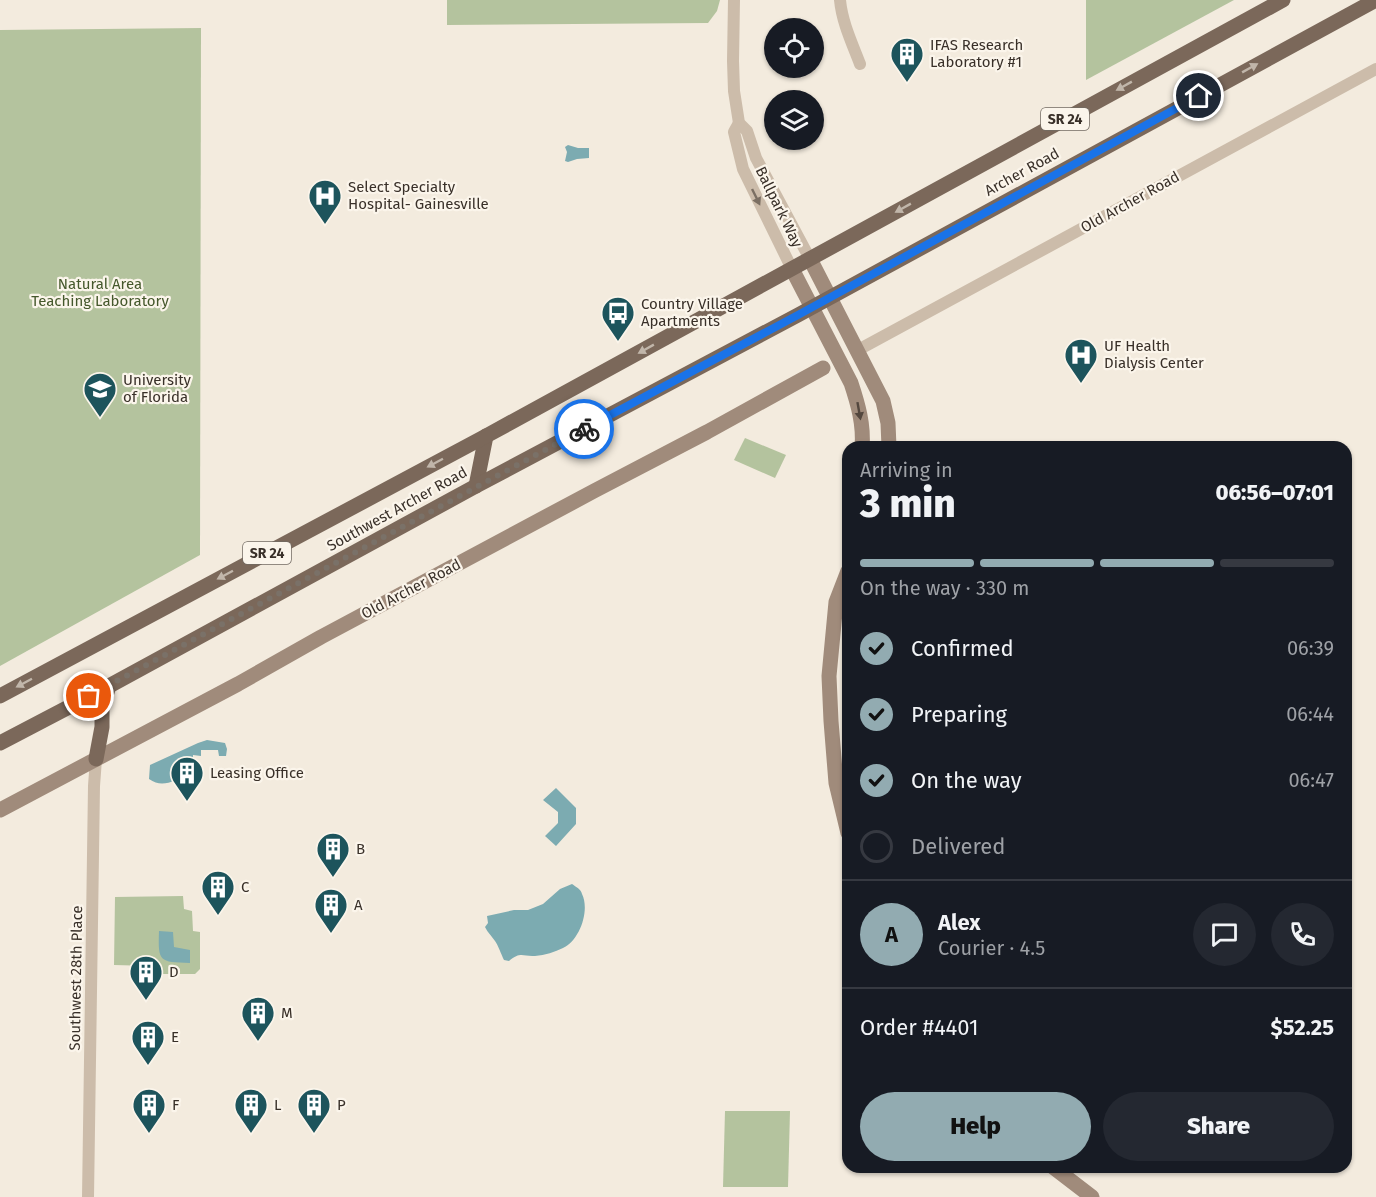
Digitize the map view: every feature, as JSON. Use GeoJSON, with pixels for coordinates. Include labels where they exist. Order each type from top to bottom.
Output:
{"type":"FeatureCollection","features":[{"type":"Feature","properties":{"kind":"main road","name":"Archer Road"},"geometry":{"type":"LineString","coordinates":[[792,269],[1283,0]]}},
{"type":"Feature","properties":{"kind":"main road","name":"Archer Road"},"geometry":{"type":"LineString","coordinates":[[811,307],[1376,0]]}},
{"type":"Feature","properties":{"kind":"main road","name":"Southwest Archer Road"},"geometry":{"type":"LineString","coordinates":[[0,696],[792,269]]}},
{"type":"Feature","properties":{"kind":"main road","name":"Southwest Archer Road"},"geometry":{"type":"LineString","coordinates":[[0,743],[811,307]]}},
{"type":"Feature","properties":{"kind":"main road"},"geometry":{"type":"LineString","coordinates":[[476,486],[486,436]]}},
{"type":"Feature","properties":{"kind":"main road"},"geometry":{"type":"LineString","coordinates":[[96,759],[102,727],[102,708],[109,686]]}},
{"type":"Feature","properties":{"kind":"street","name":"Ballpark Way"},"geometry":{"type":"LineString","coordinates":[[734,0],[734,81],[739,123],[734,132],[743,169],[792,269]]}},
{"type":"Feature","properties":{"kind":"street"},"geometry":{"type":"LineString","coordinates":[[840,0],[841,10],[860,64]]}},
{"type":"Feature","properties":{"kind":"street","name":"Old Archer Road"},"geometry":{"type":"LineString","coordinates":[[858,350],[1376,69]]}},
{"type":"Feature","properties":{"kind":"street","name":"Ballpark Way"},"geometry":{"type":"LineString","coordinates":[[739,123],[747,131],[756,158],[810,259]]}},
{"type":"Feature","properties":{"kind":"street"},"geometry":{"type":"LineString","coordinates":[[810,259],[883,401],[888,423],[889,441]]}},
{"type":"Feature","properties":{"kind":"street"},"geometry":{"type":"LineString","coordinates":[[792,269],[849,378],[858,402],[862,441]]}},
{"type":"Feature","properties":{"kind":"street"},"geometry":{"type":"LineString","coordinates":[[827,338],[823,368],[849,378]]}},
{"type":"Feature","properties":{"kind":"street","name":"Old Archer Road"},"geometry":{"type":"LineString","coordinates":[[0,810],[823,368]]}},
{"type":"Feature","properties":{"kind":"street"},"geometry":{"type":"LineString","coordinates":[[842,587],[836,602],[829,676],[836,783],[842,808]]}},
{"type":"Feature","properties":{"kind":"street","name":"Southwest 28th Place"},"geometry":{"type":"LineString","coordinates":[[88,1197],[96,759]]}},
{"type":"Feature","properties":{"kind":"street"},"geometry":{"type":"LineString","coordinates":[[1061,1173],[1092,1197]]}},
{"type":"Feature","properties":{"kind":"green space"},"geometry":{"type":"Polygon","coordinates":[[[447,0],[720,0],[717,11],[708,23],[447,25],[447,0]]]}},
{"type":"Feature","properties":{"kind":"green space"},"geometry":{"type":"Polygon","coordinates":[[[1086,0],[1234,0],[1086,80],[1086,0]]]}},
{"type":"Feature","properties":{"kind":"green space","name":"Natural Area Teaching Laboratory"},"geometry":{"type":"Polygon","coordinates":[[[201,28],[200,555],[0,666],[0,30],[201,28]]]}},
{"type":"Feature","properties":{"kind":"green space"},"geometry":{"type":"Polygon","coordinates":[[[745,438],[786,455],[775,478],[734,460],[745,438]]]}},
{"type":"Feature","properties":{"kind":"green space"},"geometry":{"type":"Polygon","coordinates":[[[183,896],[184,909],[192,911],[193,931],[200,932],[200,969],[195,974],[154,974],[152,966],[114,965],[115,897],[183,896]]]}},
{"type":"Feature","properties":{"kind":"green space"},"geometry":{"type":"Polygon","coordinates":[[[725,1111],[790,1111],[788,1187],[723,1187],[725,1111]]]}},
{"type":"Feature","properties":{"kind":"water"},"geometry":{"type":"Polygon","coordinates":[[[568,145],[589,148],[589,158],[565,161],[567,152],[565,147],[568,145]]]}},
{"type":"Feature","properties":{"kind":"water"},"geometry":{"type":"Polygon","coordinates":[[[207,740],[225,743],[226,756],[219,756],[218,750],[201,750],[201,756],[193,755],[192,772],[189,775],[164,783],[149,779],[150,765],[207,740]]]}},
{"type":"Feature","properties":{"kind":"water"},"geometry":{"type":"Polygon","coordinates":[[[556,788],[576,808],[576,824],[556,846],[545,836],[558,823],[558,812],[543,800],[556,788]]]}},
{"type":"Feature","properties":{"kind":"water"},"geometry":{"type":"Polygon","coordinates":[[[572,884],[581,892],[585,908],[579,932],[569,944],[550,953],[535,956],[519,955],[509,961],[504,960],[485,927],[488,923],[487,916],[514,910],[528,910],[543,904],[560,889],[572,884]]]}},
{"type":"Feature","properties":{"kind":"water"},"geometry":{"type":"Polygon","coordinates":[[[159,931],[173,932],[174,947],[190,950],[190,963],[166,961],[162,958],[159,949],[159,931]]]}},
{"type":"Feature","properties":{"kind":"way so far"},"geometry":{"type":"LineString","coordinates":[[89,696],[584,429]]}},
{"type":"Feature","properties":{"kind":"place","name":"IFAS Research Laboratory #1"},"geometry":{"type":"Point","coordinates":[907,83]}},
{"type":"Feature","properties":{"kind":"place","name":"Select Specialty Hospital- Gainesville"},"geometry":{"type":"Point","coordinates":[325,225]}},
{"type":"Feature","properties":{"kind":"place","name":"Country Village Apartments"},"geometry":{"type":"Point","coordinates":[618,342]}},
{"type":"Feature","properties":{"kind":"place","name":"UF Health Dialysis Center"},"geometry":{"type":"Point","coordinates":[1081,384]}},
{"type":"Feature","properties":{"kind":"place","name":"University of Florida"},"geometry":{"type":"Point","coordinates":[100,418]}},
{"type":"Feature","properties":{"kind":"place","name":"Leasing Office"},"geometry":{"type":"Point","coordinates":[187,802]}},
{"type":"Feature","properties":{"kind":"place","name":"B"},"geometry":{"type":"Point","coordinates":[333,878]}},
{"type":"Feature","properties":{"kind":"place","name":"C"},"geometry":{"type":"Point","coordinates":[218,916]}},
{"type":"Feature","properties":{"kind":"place","name":"A"},"geometry":{"type":"Point","coordinates":[331,934]}},
{"type":"Feature","properties":{"kind":"place","name":"D"},"geometry":{"type":"Point","coordinates":[146,1001]}},
{"type":"Feature","properties":{"kind":"place","name":"M"},"geometry":{"type":"Point","coordinates":[258,1042]}},
{"type":"Feature","properties":{"kind":"place","name":"E"},"geometry":{"type":"Point","coordinates":[148,1066]}},
{"type":"Feature","properties":{"kind":"place","name":"F"},"geometry":{"type":"Point","coordinates":[149,1134]}},
{"type":"Feature","properties":{"kind":"place","name":"L"},"geometry":{"type":"Point","coordinates":[251,1134]}},
{"type":"Feature","properties":{"kind":"place","name":"P"},"geometry":{"type":"Point","coordinates":[314,1134]}},
{"type":"Feature","properties":{"kind":"route"},"geometry":{"type":"LineString","coordinates":[[584,429],[1199,96]]}}]}
